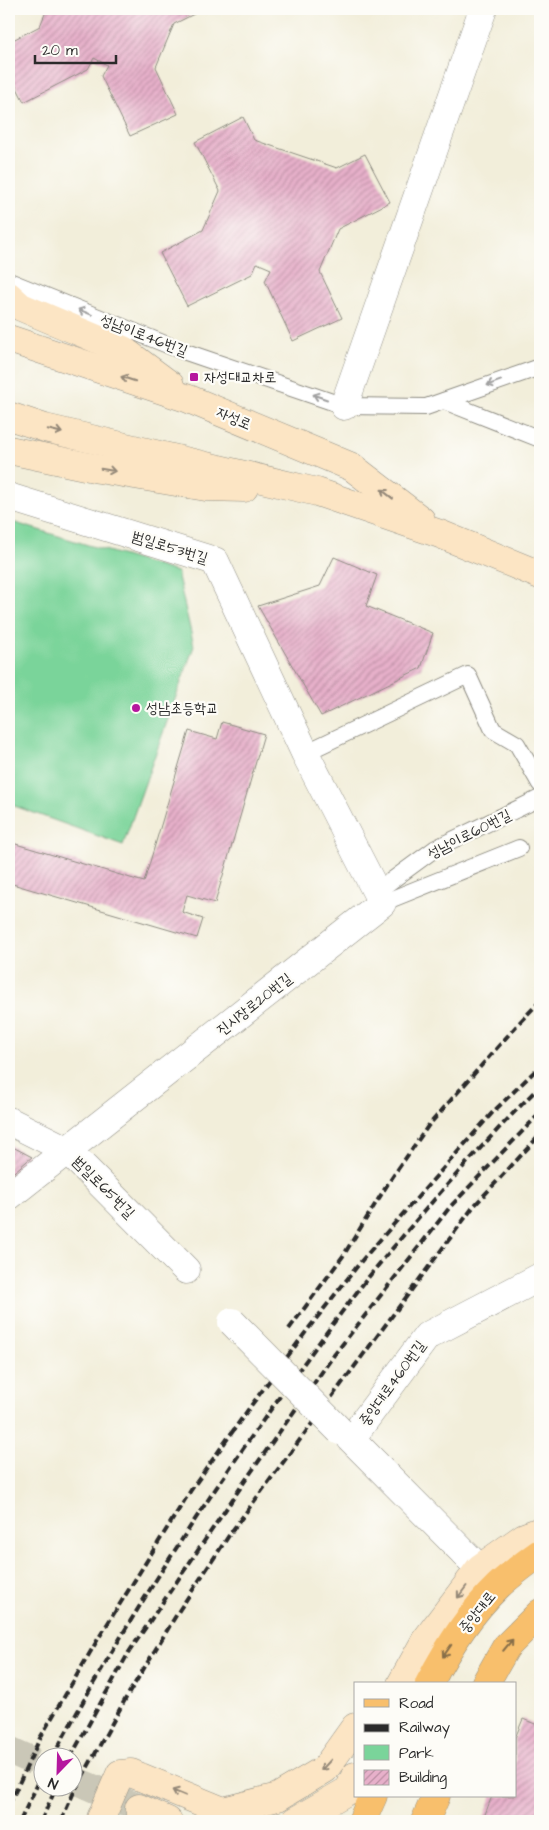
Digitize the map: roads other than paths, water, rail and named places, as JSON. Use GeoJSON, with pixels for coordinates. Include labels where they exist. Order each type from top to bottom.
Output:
{"type":"FeatureCollection","features":[{"type":"Feature","properties":{"kind":"main road"},"geometry":{"type":"LineString","coordinates":[[9,296],[21,307],[123,350],[189,399]]}},
{"type":"Feature","properties":{"kind":"main road","name":"자성로"},"geometry":{"type":"LineString","coordinates":[[9,340],[189,399],[352,467],[440,534]]}},
{"type":"Feature","properties":{"kind":"main road","name":"자성로"},"geometry":{"type":"LineString","coordinates":[[9,416],[54,430],[317,492],[440,534],[540,575]]}},
{"type":"Feature","properties":{"kind":"main road"},"geometry":{"type":"LineString","coordinates":[[9,450],[99,469],[206,486],[317,492]]}},
{"type":"Feature","properties":{"kind":"main road"},"geometry":{"type":"LineString","coordinates":[[388,1682],[524,1537],[540,1531]]}},
{"type":"Feature","properties":{"kind":"main road","name":"중앙대로"},"geometry":{"type":"LineString","coordinates":[[430,1682],[443,1657],[471,1618],[488,1577],[540,1553]]}},
{"type":"Feature","properties":{"kind":"main road"},"geometry":{"type":"LineString","coordinates":[[486,1682],[506,1647],[538,1619]]}},
{"type":"Feature","properties":{"kind":"main road"},"geometry":{"type":"LineString","coordinates":[[402,1682],[425,1641]]}},
{"type":"Feature","properties":{"kind":"main road"},"geometry":{"type":"LineString","coordinates":[[103,1821],[101,1818],[120,1774],[131,1773],[223,1812],[278,1798],[325,1769],[354,1728]]}},
{"type":"Feature","properties":{"kind":"main road"},"geometry":{"type":"LineString","coordinates":[[296,1821],[349,1790],[354,1778]]}},
{"type":"Feature","properties":{"kind":"main road"},"geometry":{"type":"LineString","coordinates":[[362,1821],[372,1798]]}},
{"type":"Feature","properties":{"kind":"main road"},"geometry":{"type":"LineString","coordinates":[[425,1821],[435,1798]]}},
{"type":"Feature","properties":{"kind":"main road"},"geometry":{"type":"LineString","coordinates":[[139,1808],[168,1821]]}},
{"type":"Feature","properties":{"kind":"street"},"geometry":{"type":"LineString","coordinates":[[344,406],[484,9]]}},
{"type":"Feature","properties":{"kind":"street","name":"범일로53번길"},"geometry":{"type":"LineString","coordinates":[[9,497],[215,561],[305,753],[379,897]]}},
{"type":"Feature","properties":{"kind":"street","name":"진시장로20번길"},"geometry":{"type":"LineString","coordinates":[[9,1196],[379,897]]}},
{"type":"Feature","properties":{"kind":"street","name":"범일로65번길"},"geometry":{"type":"LineString","coordinates":[[9,1120],[67,1150],[186,1270]]}},
{"type":"Feature","properties":{"kind":"street","name":"중앙대로460번길"},"geometry":{"type":"LineString","coordinates":[[488,1577],[351,1439],[427,1336],[540,1277]]}},
{"type":"Feature","properties":{"kind":"street"},"geometry":{"type":"LineString","coordinates":[[232,1322],[340,1431]]}},
{"type":"Feature","properties":{"kind":"lane","name":"성남이로46번길"},"geometry":{"type":"LineString","coordinates":[[9,281],[180,350],[344,406],[426,407],[540,367]]}},
{"type":"Feature","properties":{"kind":"lane"},"geometry":{"type":"LineString","coordinates":[[444,401],[540,439]]}},
{"type":"Feature","properties":{"kind":"lane"},"geometry":{"type":"LineString","coordinates":[[305,753],[468,675],[493,730],[517,744],[540,784]]}},
{"type":"Feature","properties":{"kind":"lane","name":"성남이로60번길"},"geometry":{"type":"LineString","coordinates":[[379,897],[436,848],[540,798]]}},
{"type":"Feature","properties":{"kind":"lane","name":"진시장로20번길"},"geometry":{"type":"LineString","coordinates":[[379,897],[519,848]]}},
{"type":"Feature","properties":{"kind":"tunnel"},"geometry":{"type":"LineString","coordinates":[[9,1750],[32,1760]]}},
{"type":"Feature","properties":{"kind":"tunnel"},"geometry":{"type":"LineString","coordinates":[[82,1783],[139,1808]]}},
{"type":"Feature","properties":{"kind":"railway"},"geometry":{"type":"LineString","coordinates":[[289,1329],[343,1256],[389,1182],[428,1126],[540,1001]]}},
{"type":"Feature","properties":{"kind":"railway"},"geometry":{"type":"LineString","coordinates":[[9,1805],[40,1738],[98,1639],[191,1490],[250,1407],[363,1259],[493,1112],[540,1066]]}},
{"type":"Feature","properties":{"kind":"railway"},"geometry":{"type":"LineString","coordinates":[[58,1748],[114,1648],[158,1577],[227,1472],[307,1359],[368,1278],[452,1179],[540,1086]]}},
{"type":"Feature","properties":{"kind":"railway"},"geometry":{"type":"LineString","coordinates":[[76,1748],[129,1652],[249,1475],[334,1355],[450,1207],[540,1113]]}},
{"type":"Feature","properties":{"kind":"railway"},"geometry":{"type":"LineString","coordinates":[[61,1821],[74,1792],[126,1698],[180,1609],[232,1531],[474,1206],[540,1135]]}},
{"type":"Feature","properties":{"kind":"railway"},"geometry":{"type":"LineString","coordinates":[[20,1821],[32,1796]]}},
{"type":"Feature","properties":{"kind":"railway"},"geometry":{"type":"LineString","coordinates":[[41,1821],[51,1798]]}},
{"type":"Feature","properties":{"kind":"place","name":"자성대교차로"},"geometry":{"type":"Point","coordinates":[194,377]}},
{"type":"Feature","properties":{"kind":"place","name":"성남초등학교"},"geometry":{"type":"Point","coordinates":[136,708]}}]}
